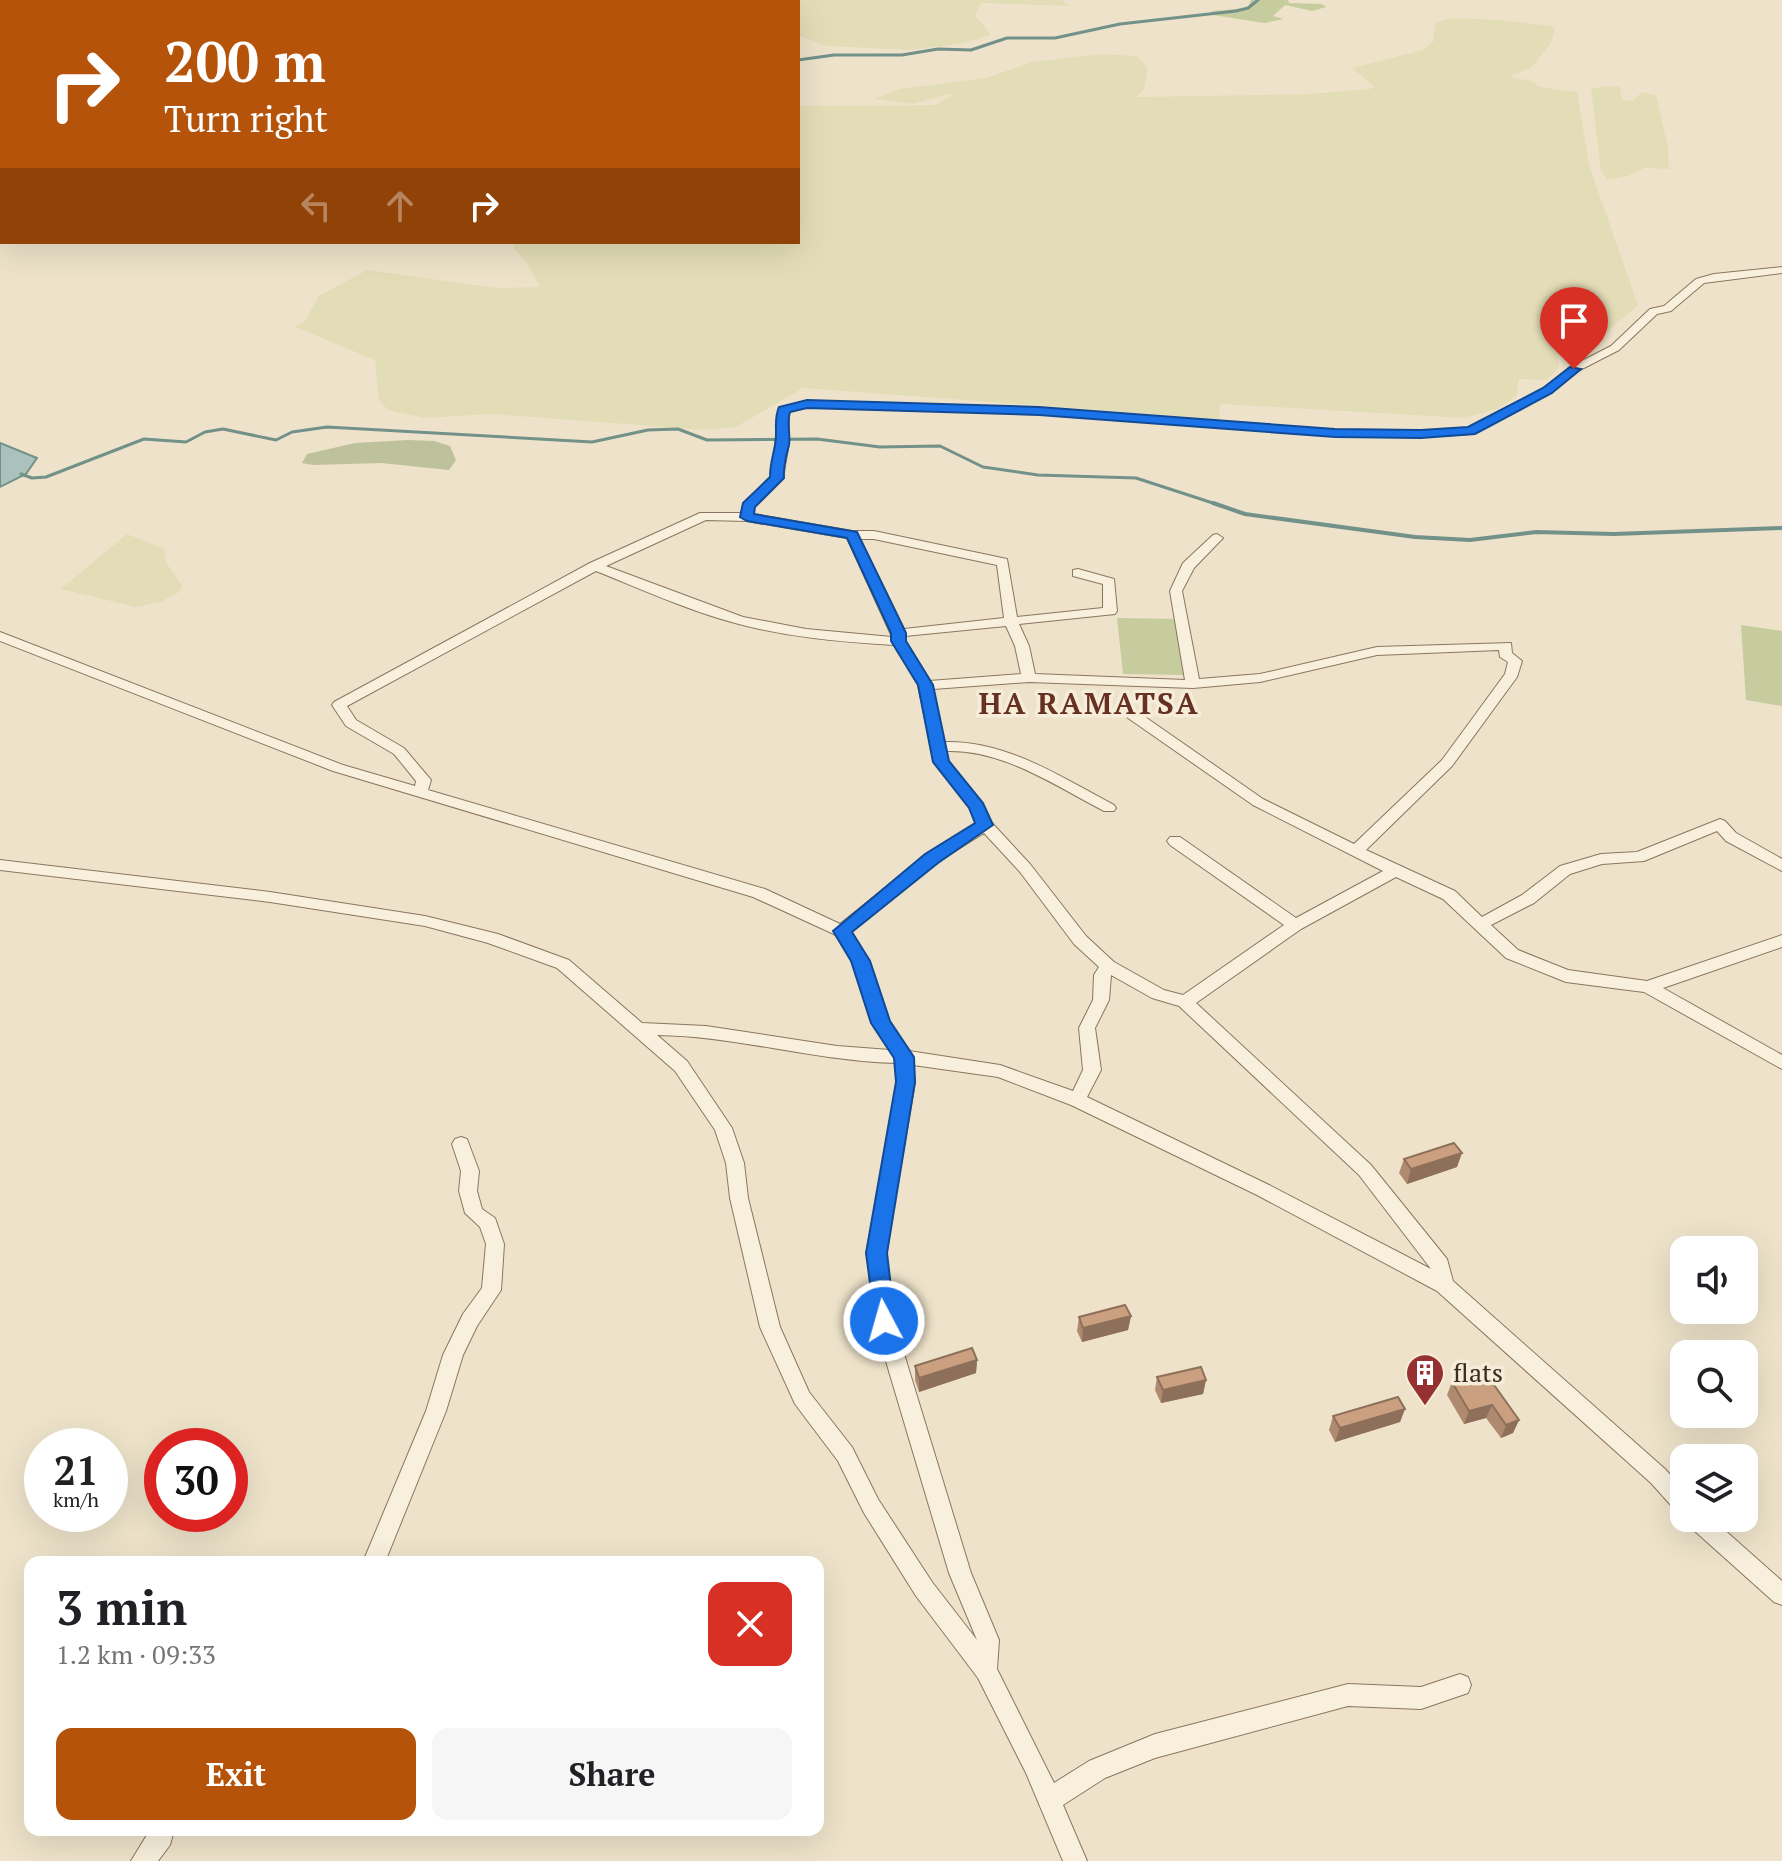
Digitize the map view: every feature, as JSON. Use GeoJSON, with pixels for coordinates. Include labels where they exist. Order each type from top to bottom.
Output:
{"type":"FeatureCollection","features":[{"type":"Feature","properties":{"kind":"street"},"geometry":{"type":"LineString","coordinates":[[747,517],[748,506],[777,478],[776,459],[784,436],[780,423],[784,410],[794,406],[837,404],[1039,411],[1335,433],[1471,431],[1548,390],[1574,369],[1615,348],[1654,311],[1667,309],[1700,281],[1782,270]]}},
{"type":"Feature","properties":{"kind":"street"},"geometry":{"type":"LineString","coordinates":[[420,793],[424,780],[399,751],[351,723],[339,705],[595,566],[704,516],[747,517],[852,535],[874,535],[1003,562],[1011,621],[1022,646],[1029,678]]}},
{"type":"Feature","properties":{"kind":"street"},"geometry":{"type":"LineString","coordinates":[[852,535],[898,637],[925,685],[941,762],[977,807],[985,825],[1025,868],[1080,940],[1108,966],[1158,994],[1185,1002],[1365,1170],[1440,1265],[1444,1285]]}},
{"type":"Feature","properties":{"kind":"street"},"geometry":{"type":"LineString","coordinates":[[1193,684],[1176,591],[1188,566],[1217,538]]}},
{"type":"Feature","properties":{"kind":"street"},"geometry":{"type":"LineString","coordinates":[[595,566],[717,613],[756,624],[842,639],[898,637],[1110,611],[1109,582],[1078,573]]}},
{"type":"Feature","properties":{"kind":"street"},"geometry":{"type":"LineString","coordinates":[[0,636],[338,768],[759,893],[842,931],[861,961],[881,1023],[904,1057],[906,1082],[877,1253],[884,1321],[960,1573],[988,1640],[986,1670]]}},
{"type":"Feature","properties":{"kind":"street"},"geometry":{"type":"LineString","coordinates":[[925,685],[1029,678],[1193,684],[1260,678],[1377,651],[1506,646],[1505,654],[1515,661],[1512,674],[1447,763],[1356,851]]}},
{"type":"Feature","properties":{"kind":"street"},"geometry":{"type":"LineString","coordinates":[[1133,715],[1258,802],[1449,895],[1512,954],[1551,972],[1648,987],[1782,1063]]}},
{"type":"Feature","properties":{"kind":"street"},"geometry":{"type":"LineString","coordinates":[[938,747],[955,744],[1015,760],[1109,808]]}},
{"type":"Feature","properties":{"kind":"street"},"geometry":{"type":"LineString","coordinates":[[1481,924],[1528,899],[1565,870],[1601,859],[1639,857],[1720,824],[1731,837],[1782,866]]}},
{"type":"Feature","properties":{"kind":"street"},"geometry":{"type":"LineString","coordinates":[[842,931],[931,859],[985,825]]}},
{"type":"Feature","properties":{"kind":"street"},"geometry":{"type":"LineString","coordinates":[[1175,841],[1295,925]]}},
{"type":"Feature","properties":{"kind":"street"},"geometry":{"type":"LineString","coordinates":[[0,865],[270,897],[425,921],[492,938],[563,964],[681,1066],[723,1128],[735,1163],[739,1198],[770,1327],[802,1398],[845,1454],[871,1506],[924,1589],[986,1670],[1075,1861]]}},
{"type":"Feature","properties":{"kind":"street"},"geometry":{"type":"LineString","coordinates":[[1185,1002],[1295,925],[1396,871]]}},
{"type":"Feature","properties":{"kind":"street"},"geometry":{"type":"LineString","coordinates":[[1648,987],[1782,941]]}},
{"type":"Feature","properties":{"kind":"street"},"geometry":{"type":"LineString","coordinates":[[1077,1100],[1092,1070],[1087,1028],[1101,1000],[1102,975],[1108,966]]}},
{"type":"Feature","properties":{"kind":"street"},"geometry":{"type":"LineString","coordinates":[[639,1029],[685,1027],[861,1057],[904,1057],[1000,1071],[1077,1100],[1263,1190],[1444,1285],[1670,1489]]}},
{"type":"Feature","properties":{"kind":"street"},"geometry":{"type":"LineString","coordinates":[[376,1556],[436,1411],[453,1355],[470,1320],[491,1290],[495,1244],[488,1223],[474,1213],[468,1191],[470,1171],[461,1144]]}},
{"type":"Feature","properties":{"kind":"street"},"geometry":{"type":"LineString","coordinates":[[1712,1532],[1782,1595]]}},
{"type":"Feature","properties":{"kind":"street"},"geometry":{"type":"LineString","coordinates":[[1049,1800],[1097,1769],[1155,1746],[1348,1695],[1421,1698],[1460,1685]]}},
{"type":"Feature","properties":{"kind":"street"},"geometry":{"type":"LineString","coordinates":[[143,1861],[158,1836]]}},
{"type":"Feature","properties":{"kind":"shaded area"},"geometry":{"type":"Polygon","coordinates":[[[800,0],[1062,0],[1070,6],[981,3],[975,15],[991,35],[959,44],[909,50],[827,46],[800,36],[800,0]]]}},
{"type":"Feature","properties":{"kind":"shaded area"},"geometry":{"type":"Polygon","coordinates":[[[1452,18],[1500,20],[1552,26],[1555,30],[1551,43],[1532,67],[1510,77],[1532,81],[1539,87],[1577,92],[1589,165],[1638,305],[1608,331],[1575,339],[1567,319],[1552,318],[1559,367],[1547,380],[1519,379],[1517,395],[1508,402],[1497,409],[1464,418],[1220,404],[1219,419],[803,388],[736,427],[704,430],[491,414],[424,418],[388,410],[379,400],[375,360],[295,327],[304,322],[319,296],[367,270],[497,288],[540,287],[513,247],[515,244],[800,244],[800,106],[937,105],[954,93],[912,104],[875,99],[899,89],[986,78],[1032,62],[1101,54],[1137,56],[1148,68],[1144,89],[1136,97],[1310,94],[1369,89],[1375,87],[1352,68],[1423,50],[1433,42],[1436,23],[1452,18]]]}},
{"type":"Feature","properties":{"kind":"shaded area"},"geometry":{"type":"Polygon","coordinates":[[[1620,87],[1622,100],[1632,101],[1642,92],[1656,95],[1668,147],[1669,169],[1644,168],[1628,176],[1608,180],[1601,171],[1591,89],[1620,87]]]}},
{"type":"Feature","properties":{"kind":"shaded area"},"geometry":{"type":"Polygon","coordinates":[[[127,534],[165,549],[165,561],[182,585],[179,592],[161,602],[136,607],[61,589],[127,534]]]}},
{"type":"Feature","properties":{"kind":"green space"},"geometry":{"type":"Polygon","coordinates":[[[1251,0],[1288,0],[1289,3],[1322,4],[1326,7],[1312,11],[1285,5],[1273,16],[1284,19],[1264,23],[1207,14],[1248,8],[1251,0]]]}},
{"type":"Feature","properties":{"kind":"green space"},"geometry":{"type":"Polygon","coordinates":[[[434,441],[450,446],[456,460],[449,470],[381,463],[302,463],[307,454],[355,443],[434,441]]]}},
{"type":"Feature","properties":{"kind":"green space"},"geometry":{"type":"Polygon","coordinates":[[[1117,618],[1179,619],[1187,675],[1123,674],[1117,618]]]}},
{"type":"Feature","properties":{"kind":"green space"},"geometry":{"type":"Polygon","coordinates":[[[1741,625],[1782,631],[1782,706],[1746,700],[1741,625]]]}},
{"type":"Feature","properties":{"kind":"water"},"geometry":{"type":"Polygon","coordinates":[[[0,443],[37,458],[26,474],[0,487],[0,443]]]}},
{"type":"Feature","properties":{"kind":"building"},"geometry":{"type":"Polygon","coordinates":[[[1454,1143],[1462,1153],[1411,1169],[1404,1159],[1454,1143]]]}},
{"type":"Feature","properties":{"kind":"building"},"geometry":{"type":"Polygon","coordinates":[[[1125,1305],[1131,1316],[1083,1328],[1079,1317],[1125,1305]]]}},
{"type":"Feature","properties":{"kind":"building"},"geometry":{"type":"Polygon","coordinates":[[[972,1348],[977,1360],[919,1378],[915,1366],[972,1348]]]}},
{"type":"Feature","properties":{"kind":"building"},"geometry":{"type":"Polygon","coordinates":[[[1201,1367],[1206,1380],[1163,1390],[1157,1377],[1201,1367]]]}},
{"type":"Feature","properties":{"kind":"building"},"geometry":{"type":"Polygon","coordinates":[[[1487,1375],[1519,1420],[1506,1425],[1492,1405],[1469,1411],[1452,1382],[1468,1378],[1471,1382],[1487,1375]]]}},
{"type":"Feature","properties":{"kind":"building"},"geometry":{"type":"Polygon","coordinates":[[[1398,1397],[1405,1409],[1340,1428],[1333,1416],[1398,1397]]]}},
{"type":"Feature","properties":{"kind":"waterway"},"geometry":{"type":"LineString","coordinates":[[800,60],[834,55],[902,55],[938,49],[971,50],[1007,38],[1055,38],[1120,24],[1236,11],[1248,8],[1258,0]]}},
{"type":"Feature","properties":{"kind":"waterway"},"geometry":{"type":"LineString","coordinates":[[21,474],[32,478],[46,477],[144,439],[186,442],[205,432],[223,429],[276,440],[292,432],[327,427],[592,442],[648,430],[678,429],[707,440],[817,439],[880,447],[940,446],[983,467],[1038,475],[1136,478],[1216,504]]}},
{"type":"Feature","properties":{"kind":"waterway"},"geometry":{"type":"LineString","coordinates":[[1216,504],[1245,514],[1415,537],[1470,540],[1536,532],[1614,534],[1782,528]]}},
{"type":"Feature","properties":{"kind":"place","name":"flats"},"geometry":{"type":"Point","coordinates":[1425,1407]}},
{"type":"Feature","properties":{"kind":"district","name":"HA RAMATSA"},"geometry":{"type":"Point","coordinates":[1089,704]}},
{"type":"Feature","properties":{"kind":"route"},"geometry":{"type":"LineString","coordinates":[[884,1321],[877,1253],[906,1082],[904,1057],[881,1023],[861,961],[842,931],[931,859],[985,825],[977,807],[941,762],[925,685],[898,641],[899,633],[852,535],[747,517],[748,506],[777,478],[776,459],[783,443],[780,423],[784,410],[807,404],[837,404],[1039,411],[1335,433],[1421,434],[1471,431],[1548,390],[1574,369]]}}]}
